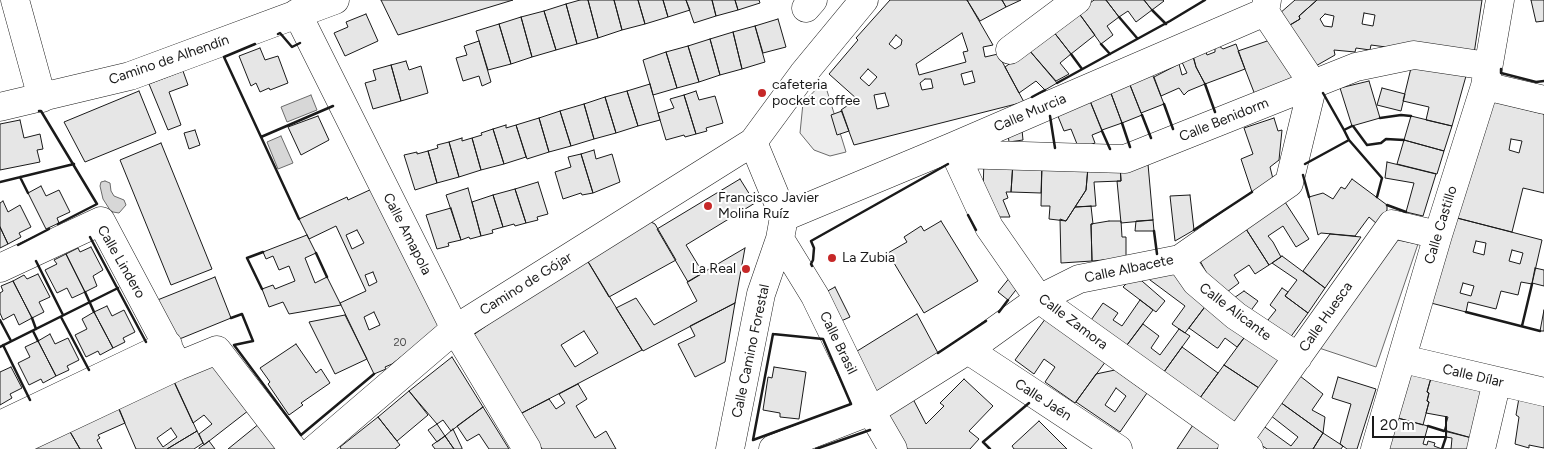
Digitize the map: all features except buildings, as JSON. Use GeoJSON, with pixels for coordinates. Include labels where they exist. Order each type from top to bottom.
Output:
{"type":"FeatureCollection","features":[{"type":"Feature","properties":{"kind":"street"},"geometry":{"type":"LineString","coordinates":[[15,0],[42,98]]}},
{"type":"Feature","properties":{"kind":"street","name":"Camino de Alhendín"},"geometry":{"type":"LineString","coordinates":[[0,107],[130,76],[335,0]]}},
{"type":"Feature","properties":{"kind":"street"},"geometry":{"type":"LineString","coordinates":[[782,228],[753,142],[803,74],[864,0]]}},
{"type":"Feature","properties":{"kind":"street","name":"Calle Castillo"},"geometry":{"type":"LineString","coordinates":[[1375,449],[1486,76],[1500,0]]}},
{"type":"Feature","properties":{"kind":"street"},"geometry":{"type":"LineString","coordinates":[[1010,50],[1067,3]]}},
{"type":"Feature","properties":{"kind":"street"},"geometry":{"type":"LineString","coordinates":[[1266,6],[1313,84]]}},
{"type":"Feature","properties":{"kind":"street","name":"Calle Murcia"},"geometry":{"type":"LineString","coordinates":[[782,228],[1266,6]]}},
{"type":"Feature","properties":{"kind":"street","name":"Calle Amapola"},"geometry":{"type":"LineString","coordinates":[[297,13],[454,328],[527,449]]}},
{"type":"Feature","properties":{"kind":"street","name":"Calle Benidorm"},"geometry":{"type":"LineString","coordinates":[[954,150],[1125,160],[1356,67],[1414,55],[1486,76],[1544,100]]}},
{"type":"Feature","properties":{"kind":"street","name":"Calle Albacete"},"geometry":{"type":"LineString","coordinates":[[773,449],[871,411],[968,350],[1040,299],[1079,279],[1180,259],[1289,183],[1313,84]]}},
{"type":"Feature","properties":{"kind":"street","name":"Camino de Gójar"},"geometry":{"type":"LineString","coordinates":[[314,449],[454,328],[753,142]]}},
{"type":"Feature","properties":{"kind":"street","name":"Calle Zamora"},"geometry":{"type":"LineString","coordinates":[[954,150],[989,227],[1040,299],[1240,446]]}},
{"type":"Feature","properties":{"kind":"street","name":"Calle Lindero"},"geometry":{"type":"LineString","coordinates":[[0,268],[101,221],[173,355]]}},
{"type":"Feature","properties":{"kind":"street","name":"Calle Huesca"},"geometry":{"type":"LineString","coordinates":[[1240,446],[1298,358],[1392,224],[1438,235]]}},
{"type":"Feature","properties":{"kind":"street","name":"Calle Brasil"},"geometry":{"type":"LineString","coordinates":[[782,228],[871,411],[893,449]]}},
{"type":"Feature","properties":{"kind":"street","name":"Calle Camino Forestal"},"geometry":{"type":"LineString","coordinates":[[730,449],[761,294],[782,228]]}},
{"type":"Feature","properties":{"kind":"street","name":"Calle Alicante"},"geometry":{"type":"LineString","coordinates":[[1180,259],[1196,282],[1236,316],[1298,358]]}},
{"type":"Feature","properties":{"kind":"street"},"geometry":{"type":"LineString","coordinates":[[0,425],[173,355],[217,350],[293,449]]}},
{"type":"Feature","properties":{"kind":"street","name":"Calle Jaén"},"geometry":{"type":"LineString","coordinates":[[968,350],[1118,449]]}},
{"type":"Feature","properties":{"kind":"street"},"geometry":{"type":"LineString","coordinates":[[2,449],[173,355]]}},
{"type":"Feature","properties":{"kind":"street","name":"Calle Dílar"},"geometry":{"type":"LineString","coordinates":[[1403,359],[1544,392]]}},
{"type":"Feature","properties":{"kind":"street"},"geometry":{"type":"LineString","coordinates":[[1481,449],[1497,381]]}},
{"type":"Feature","properties":{"kind":"shaded area"},"geometry":{"type":"Polygon","coordinates":[[[824,81],[846,152],[830,156],[814,150],[800,133],[803,103],[824,81]]]}},
{"type":"Feature","properties":{"kind":"shaded area"},"geometry":{"type":"Polygon","coordinates":[[[311,95],[317,110],[287,122],[281,107],[311,95]]]}},
{"type":"Feature","properties":{"kind":"shaded area"},"geometry":{"type":"Polygon","coordinates":[[[281,136],[293,163],[278,169],[267,142],[281,136]]]}},
{"type":"Feature","properties":{"kind":"shaded area"},"geometry":{"type":"Polygon","coordinates":[[[101,182],[110,183],[114,196],[124,200],[126,205],[119,213],[110,210],[103,199],[100,186],[101,182]]]}},
{"type":"Feature","properties":{"kind":"shaded area"},"geometry":{"type":"Polygon","coordinates":[[[1397,240],[1418,244],[1376,367],[1316,347],[1397,240]]]}},
{"type":"Feature","properties":{"kind":"wall"},"geometry":{"type":"LineString","coordinates":[[1057,83],[1205,0]]}},
{"type":"Feature","properties":{"kind":"wall"},"geometry":{"type":"LineString","coordinates":[[1152,10],[1166,24]]}},
{"type":"Feature","properties":{"kind":"wall"},"geometry":{"type":"LineString","coordinates":[[1119,17],[1137,38]]}},
{"type":"Feature","properties":{"kind":"wall"},"geometry":{"type":"LineString","coordinates":[[278,34],[280,33],[292,47],[300,43]]}},
{"type":"Feature","properties":{"kind":"wall"},"geometry":{"type":"LineString","coordinates":[[255,44],[224,57],[299,219]]}},
{"type":"Feature","properties":{"kind":"wall"},"geometry":{"type":"LineString","coordinates":[[1101,44],[1110,54]]}},
{"type":"Feature","properties":{"kind":"wall"},"geometry":{"type":"LineString","coordinates":[[1071,54],[1082,69]]}},
{"type":"Feature","properties":{"kind":"wall"},"geometry":{"type":"LineString","coordinates":[[1501,69],[1501,73],[1536,82],[1544,81]]}},
{"type":"Feature","properties":{"kind":"wall"},"geometry":{"type":"LineString","coordinates":[[1205,84],[1215,112]]}},
{"type":"Feature","properties":{"kind":"wall"},"geometry":{"type":"LineString","coordinates":[[1032,97],[1045,90]]}},
{"type":"Feature","properties":{"kind":"wall"},"geometry":{"type":"LineString","coordinates":[[1323,93],[1344,130]]}},
{"type":"Feature","properties":{"kind":"wall"},"geometry":{"type":"LineString","coordinates":[[1164,104],[1173,129]]}},
{"type":"Feature","properties":{"kind":"wall"},"geometry":{"type":"LineString","coordinates":[[261,137],[333,106]]}},
{"type":"Feature","properties":{"kind":"wall"},"geometry":{"type":"LineString","coordinates":[[39,111],[41,111],[97,204],[58,224]]}},
{"type":"Feature","properties":{"kind":"wall"},"geometry":{"type":"LineString","coordinates":[[1142,115],[1151,138]]}},
{"type":"Feature","properties":{"kind":"wall"},"geometry":{"type":"LineString","coordinates":[[1380,118],[1401,115],[1411,116]]}},
{"type":"Feature","properties":{"kind":"wall"},"geometry":{"type":"LineString","coordinates":[[1050,116],[1055,148]]}},
{"type":"Feature","properties":{"kind":"wall"},"geometry":{"type":"LineString","coordinates":[[1122,123],[1130,147]]}},
{"type":"Feature","properties":{"kind":"wall"},"geometry":{"type":"LineString","coordinates":[[1349,140],[1344,130],[1352,126]]}},
{"type":"Feature","properties":{"kind":"wall"},"geometry":{"type":"LineString","coordinates":[[1353,126],[1367,145],[1381,143],[1386,139],[1404,140]]}},
{"type":"Feature","properties":{"kind":"wall"},"geometry":{"type":"LineString","coordinates":[[1102,131],[1110,149]]}},
{"type":"Feature","properties":{"kind":"wall"},"geometry":{"type":"LineString","coordinates":[[1305,164],[1349,140],[1382,178],[1377,197]]}},
{"type":"Feature","properties":{"kind":"wall"},"geometry":{"type":"LineString","coordinates":[[0,182],[74,164]]}},
{"type":"Feature","properties":{"kind":"wall"},"geometry":{"type":"LineString","coordinates":[[812,266],[814,248],[811,241],[948,164]]}},
{"type":"Feature","properties":{"kind":"wall"},"geometry":{"type":"LineString","coordinates":[[1303,175],[1309,197]]}},
{"type":"Feature","properties":{"kind":"wall"},"geometry":{"type":"LineString","coordinates":[[20,177],[28,193]]}},
{"type":"Feature","properties":{"kind":"wall"},"geometry":{"type":"LineString","coordinates":[[1194,230],[1252,192]]}},
{"type":"Feature","properties":{"kind":"wall"},"geometry":{"type":"LineString","coordinates":[[1387,205],[1406,212]]}},
{"type":"Feature","properties":{"kind":"wall"},"geometry":{"type":"LineString","coordinates":[[968,215],[976,230]]}},
{"type":"Feature","properties":{"kind":"wall"},"geometry":{"type":"LineString","coordinates":[[18,245],[49,229]]}},
{"type":"Feature","properties":{"kind":"wall"},"geometry":{"type":"LineString","coordinates":[[1154,231],[1157,254]]}},
{"type":"Feature","properties":{"kind":"wall"},"geometry":{"type":"LineString","coordinates":[[90,237],[146,342]]}},
{"type":"Feature","properties":{"kind":"wall"},"geometry":{"type":"LineString","coordinates":[[262,289],[247,258],[263,252]]}},
{"type":"Feature","properties":{"kind":"wall"},"geometry":{"type":"LineString","coordinates":[[316,253],[327,277]]}},
{"type":"Feature","properties":{"kind":"wall"},"geometry":{"type":"LineString","coordinates":[[36,261],[63,315]]}},
{"type":"Feature","properties":{"kind":"wall"},"geometry":{"type":"LineString","coordinates":[[1522,326],[1532,284]]}},
{"type":"Feature","properties":{"kind":"wall"},"geometry":{"type":"LineString","coordinates":[[0,347],[118,288]]}},
{"type":"Feature","properties":{"kind":"wall"},"geometry":{"type":"LineString","coordinates":[[85,292],[94,312]]}},
{"type":"Feature","properties":{"kind":"wall"},"geometry":{"type":"LineString","coordinates":[[999,312],[1008,300]]}},
{"type":"Feature","properties":{"kind":"wall"},"geometry":{"type":"LineString","coordinates":[[1466,312],[1540,331]]}},
{"type":"Feature","properties":{"kind":"wall"},"geometry":{"type":"LineString","coordinates":[[231,318],[242,314],[253,341],[234,345],[301,435],[374,374]]}},
{"type":"Feature","properties":{"kind":"wall"},"geometry":{"type":"LineString","coordinates":[[61,317],[89,370]]}},
{"type":"Feature","properties":{"kind":"wall"},"geometry":{"type":"LineString","coordinates":[[32,318],[36,329]]}},
{"type":"Feature","properties":{"kind":"wall"},"geometry":{"type":"LineString","coordinates":[[0,320],[11,341]]}},
{"type":"Feature","properties":{"kind":"wall"},"geometry":{"type":"LineString","coordinates":[[938,353],[986,321]]}},
{"type":"Feature","properties":{"kind":"wall"},"geometry":{"type":"LineString","coordinates":[[33,331],[38,341]]}},
{"type":"Feature","properties":{"kind":"wall"},"geometry":{"type":"LineString","coordinates":[[773,334],[823,339],[851,404],[753,440],[773,334]]}},
{"type":"Feature","properties":{"kind":"wall"},"geometry":{"type":"LineString","coordinates":[[3,345],[30,400]]}},
{"type":"Feature","properties":{"kind":"wall"},"geometry":{"type":"LineString","coordinates":[[990,449],[983,442],[1029,403]]}},
{"type":"Feature","properties":{"kind":"wall"},"geometry":{"type":"LineString","coordinates":[[1428,426],[1444,431]]}},
{"type":"Feature","properties":{"kind":"wall"},"geometry":{"type":"LineString","coordinates":[[816,449],[870,430]]}},
{"type":"Feature","properties":{"kind":"wall"},"geometry":{"type":"LineString","coordinates":[[1442,449],[1446,437]]}},
{"type":"Feature","properties":{"kind":"place","name":"cafeteria pocket coffee"},"geometry":{"type":"Point","coordinates":[762,93]}},
{"type":"Feature","properties":{"kind":"place","name":"Francisco Javier Molina Ruíz"},"geometry":{"type":"Point","coordinates":[708,206]}},
{"type":"Feature","properties":{"kind":"place","name":"La Zubia"},"geometry":{"type":"Point","coordinates":[832,258]}},
{"type":"Feature","properties":{"kind":"place","name":"La Real"},"geometry":{"type":"Point","coordinates":[746,269]}}]}
